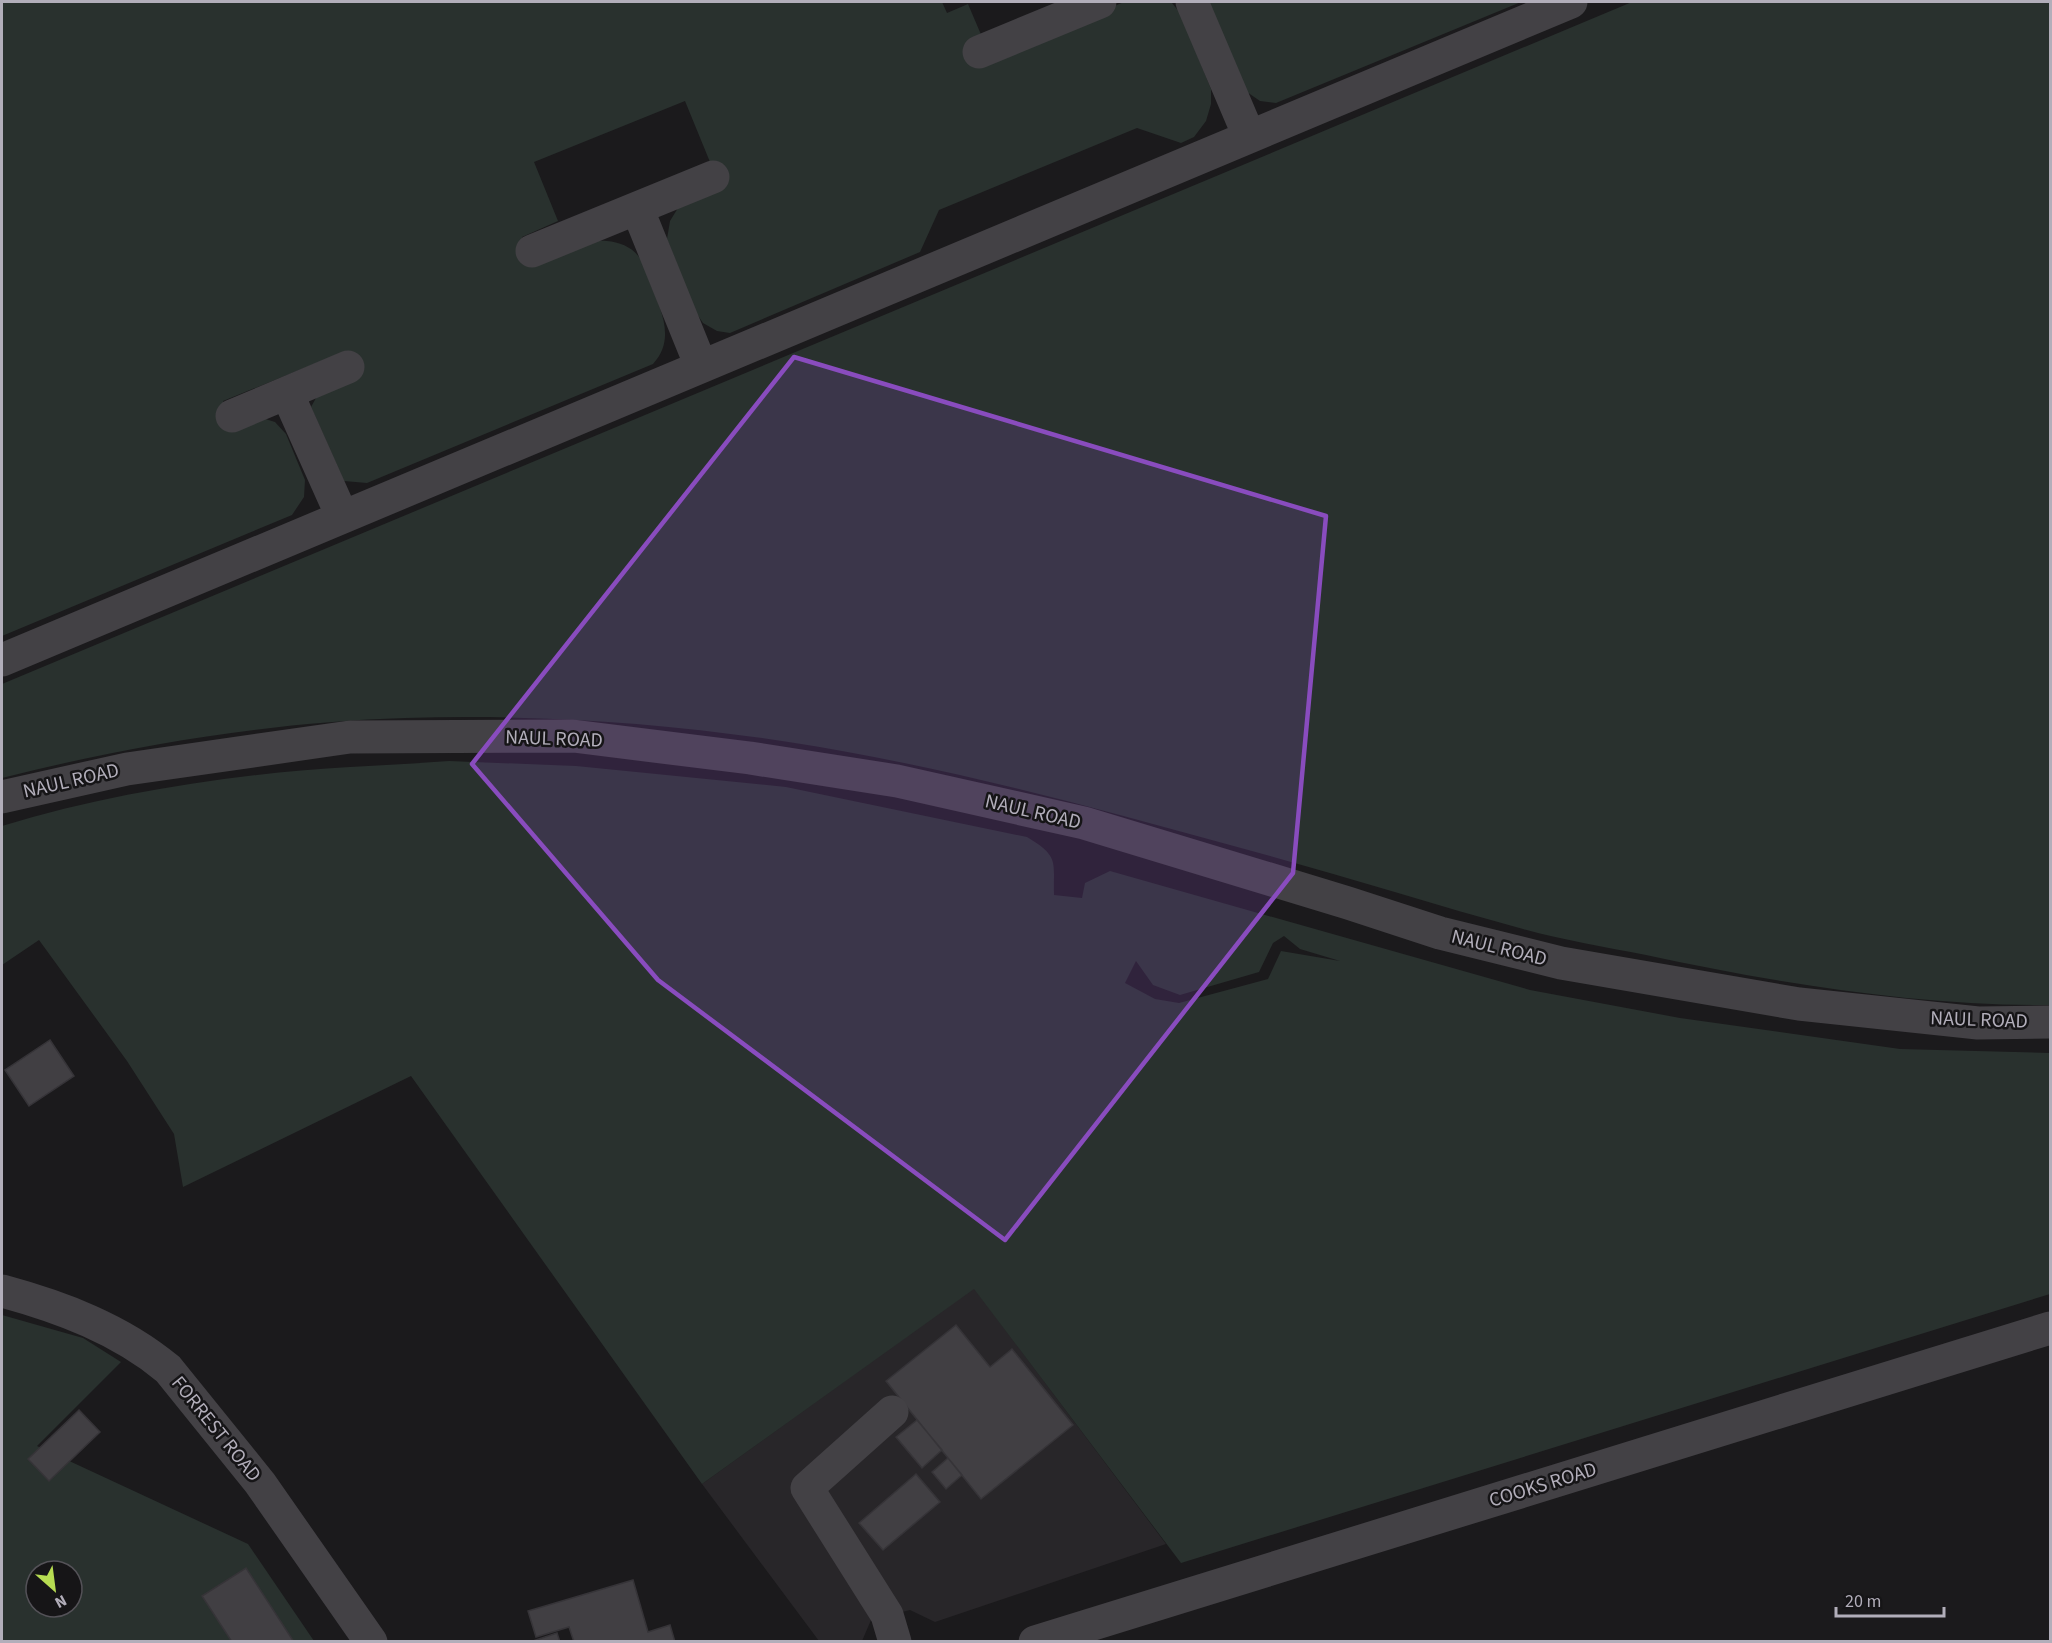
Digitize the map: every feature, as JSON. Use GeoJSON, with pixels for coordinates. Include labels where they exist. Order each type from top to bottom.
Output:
{"type":"FeatureCollection","features":[{"type":"Feature","properties":{"kind":"street"},"geometry":{"type":"LineString","coordinates":[[979,52],[1100,2]]}},
{"type":"Feature","properties":{"kind":"street"},"geometry":{"type":"LineString","coordinates":[[1192,2],[1249,136]]}},
{"type":"Feature","properties":{"kind":"street"},"geometry":{"type":"LineString","coordinates":[[2,660],[1571,2]]}},
{"type":"Feature","properties":{"kind":"street"},"geometry":{"type":"LineString","coordinates":[[532,251],[713,177]]}},
{"type":"Feature","properties":{"kind":"street"},"geometry":{"type":"LineString","coordinates":[[637,208],[701,366]]}},
{"type":"Feature","properties":{"kind":"street"},"geometry":{"type":"LineString","coordinates":[[232,416],[348,367]]}},
{"type":"Feature","properties":{"kind":"street"},"geometry":{"type":"LineString","coordinates":[[287,393],[342,516]]}},
{"type":"Feature","properties":{"kind":"street","name":"NAUL ROAD"},"geometry":{"type":"LineString","coordinates":[[2,797],[127,769],[350,737],[573,736],[750,758],[897,781],[1084,823],[1440,933],[1561,963],[1799,1004],[1978,1023],[2050,1022]]}},
{"type":"Feature","properties":{"kind":"street","name":"FORREST ROAD"},"geometry":{"type":"LineString","coordinates":[[2,1291],[95,1322],[150,1354],[168,1369],[260,1483],[371,1641]]}},
{"type":"Feature","properties":{"kind":"street","name":"COOKS ROAD"},"geometry":{"type":"LineString","coordinates":[[1035,1641],[2050,1328]]}},
{"type":"Feature","properties":{"kind":"street"},"geometry":{"type":"LineString","coordinates":[[892,1412],[807,1488],[887,1615],[896,1641]]}},
{"type":"Feature","properties":{"kind":"highlighted area"},"geometry":{"type":"Polygon","coordinates":[[[794,357],[1326,516],[1293,873],[1005,1240],[658,980],[472,764],[794,357]]]}},
{"type":"Feature","properties":{"kind":"shaded area"},"geometry":{"type":"Polygon","coordinates":[[[2,2],[942,2],[947,13],[968,4],[991,58],[1124,2],[1168,2],[1172,3],[1180,13],[1211,89],[1211,104],[1206,121],[1194,137],[1181,143],[1137,128],[939,210],[920,252],[730,333],[717,331],[703,323],[695,311],[667,239],[670,221],[681,203],[719,184],[685,101],[534,162],[558,221],[522,237],[534,265],[569,248],[588,242],[607,241],[633,250],[644,266],[664,324],[664,345],[653,364],[367,483],[344,481],[311,407],[341,353],[223,401],[232,422],[259,417],[275,422],[286,434],[305,480],[304,497],[292,515],[2,636],[2,2]]]}},
{"type":"Feature","properties":{"kind":"shaded area"},"geometry":{"type":"Polygon","coordinates":[[[1207,2],[1521,2],[1276,103],[1260,101],[1244,90],[1207,2]]]}},
{"type":"Feature","properties":{"kind":"shaded area"},"geometry":{"type":"Polygon","coordinates":[[[1632,2],[2050,2],[2050,1005],[1949,1002],[1847,991],[1745,975],[1553,937],[1267,855],[1009,787],[874,757],[700,730],[582,720],[523,718],[355,720],[202,737],[101,755],[2,778],[2,684],[1632,2]]]}},
{"type":"Feature","properties":{"kind":"shaded area"},"geometry":{"type":"Polygon","coordinates":[[[449,761],[576,766],[786,787],[1027,837],[1050,855],[1054,867],[1054,895],[1082,898],[1085,883],[1110,871],[1530,990],[1680,1018],[1900,1049],[2050,1053],[2050,1294],[1181,1563],[974,1289],[702,1484],[411,1076],[183,1187],[174,1134],[127,1061],[39,940],[2,965],[2,826],[96,802],[192,784],[305,770],[449,761]],[[1284,936],[1273,943],[1259,972],[1180,995],[1153,985],[1136,961],[1125,983],[1155,999],[1179,1003],[1268,979],[1281,951],[1340,961],[1300,949],[1284,936]]]}},
{"type":"Feature","properties":{"kind":"shaded area"},"geometry":{"type":"Polygon","coordinates":[[[974,1288],[1166,1544],[935,1622],[910,1610],[871,1620],[862,1641],[819,1641],[702,1484],[974,1288]]]}},
{"type":"Feature","properties":{"kind":"shaded area"},"geometry":{"type":"Polygon","coordinates":[[[2,1315],[83,1338],[121,1362],[37,1446],[248,1544],[314,1641],[2,1641],[2,1315]]]}},
{"type":"Feature","properties":{"kind":"building"},"geometry":{"type":"Polygon","coordinates":[[[50,1040],[74,1076],[29,1106],[5,1070],[50,1040]]]}},
{"type":"Feature","properties":{"kind":"building"},"geometry":{"type":"Polygon","coordinates":[[[956,1325],[990,1367],[1012,1349],[1073,1425],[981,1499],[886,1381],[956,1325]]]}},
{"type":"Feature","properties":{"kind":"building"},"geometry":{"type":"Polygon","coordinates":[[[79,1410],[100,1432],[49,1481],[28,1459],[79,1410]]]}},
{"type":"Feature","properties":{"kind":"building"},"geometry":{"type":"Polygon","coordinates":[[[917,1420],[942,1450],[922,1468],[896,1437],[917,1420]]]}},
{"type":"Feature","properties":{"kind":"building"},"geometry":{"type":"Polygon","coordinates":[[[948,1458],[962,1475],[946,1489],[932,1472],[948,1458]]]}},
{"type":"Feature","properties":{"kind":"building"},"geometry":{"type":"Polygon","coordinates":[[[916,1474],[940,1502],[883,1550],[859,1523],[916,1474]]]}},
{"type":"Feature","properties":{"kind":"building"},"geometry":{"type":"Polygon","coordinates":[[[246,1568],[294,1642],[232,1642],[202,1596],[246,1568]]]}},
{"type":"Feature","properties":{"kind":"building"},"geometry":{"type":"Polygon","coordinates":[[[633,1580],[648,1632],[670,1625],[675,1642],[574,1642],[569,1627],[536,1637],[528,1611],[633,1580]]]}},
{"type":"Feature","properties":{"kind":"building"},"geometry":{"type":"Polygon","coordinates":[[[557,1633],[560,1642],[530,1642],[557,1633]]]}}]}
